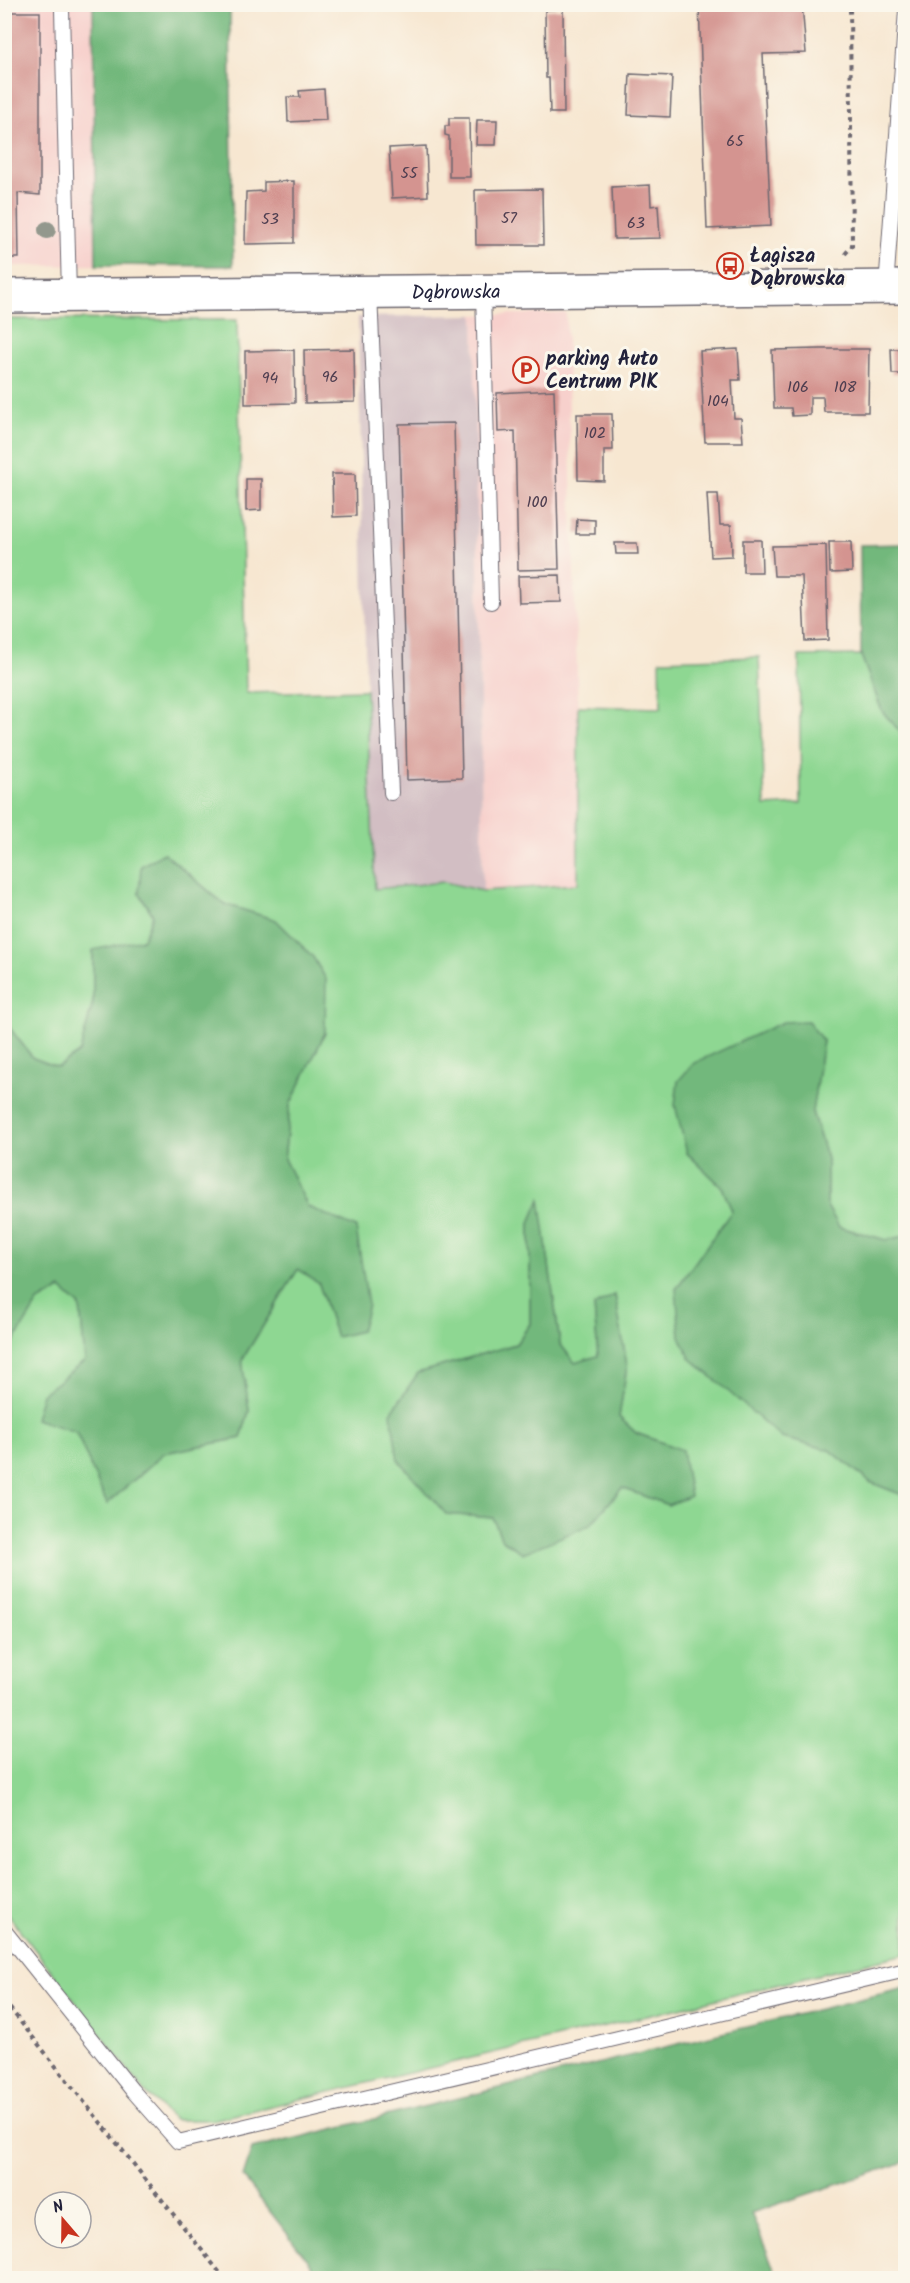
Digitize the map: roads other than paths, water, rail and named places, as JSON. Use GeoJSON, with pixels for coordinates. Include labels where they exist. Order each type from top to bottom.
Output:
{"type":"FeatureCollection","features":[{"type":"Feature","properties":{"kind":"street","name":"Dąbrowska"},"geometry":{"type":"LineString","coordinates":[[4,296],[896,287]]}},
{"type":"Feature","properties":{"kind":"lane"},"geometry":{"type":"LineString","coordinates":[[62,9],[69,295]]}},
{"type":"Feature","properties":{"kind":"lane"},"geometry":{"type":"LineString","coordinates":[[896,287],[906,10]]}},
{"type":"Feature","properties":{"kind":"lane"},"geometry":{"type":"LineString","coordinates":[[483,291],[491,602]]}},
{"type":"Feature","properties":{"kind":"lane"},"geometry":{"type":"LineString","coordinates":[[370,293],[391,793]]}},
{"type":"Feature","properties":{"kind":"lane"},"geometry":{"type":"LineString","coordinates":[[4,1930],[132,2090],[178,2142],[906,1970]]}},
{"type":"Feature","properties":{"kind":"place","name":"Łagisza Dąbrowska"},"geometry":{"type":"Point","coordinates":[730,266]}},
{"type":"Feature","properties":{"kind":"place","name":"parking Auto Centrum PIK"},"geometry":{"type":"Point","coordinates":[526,370]}}]}
